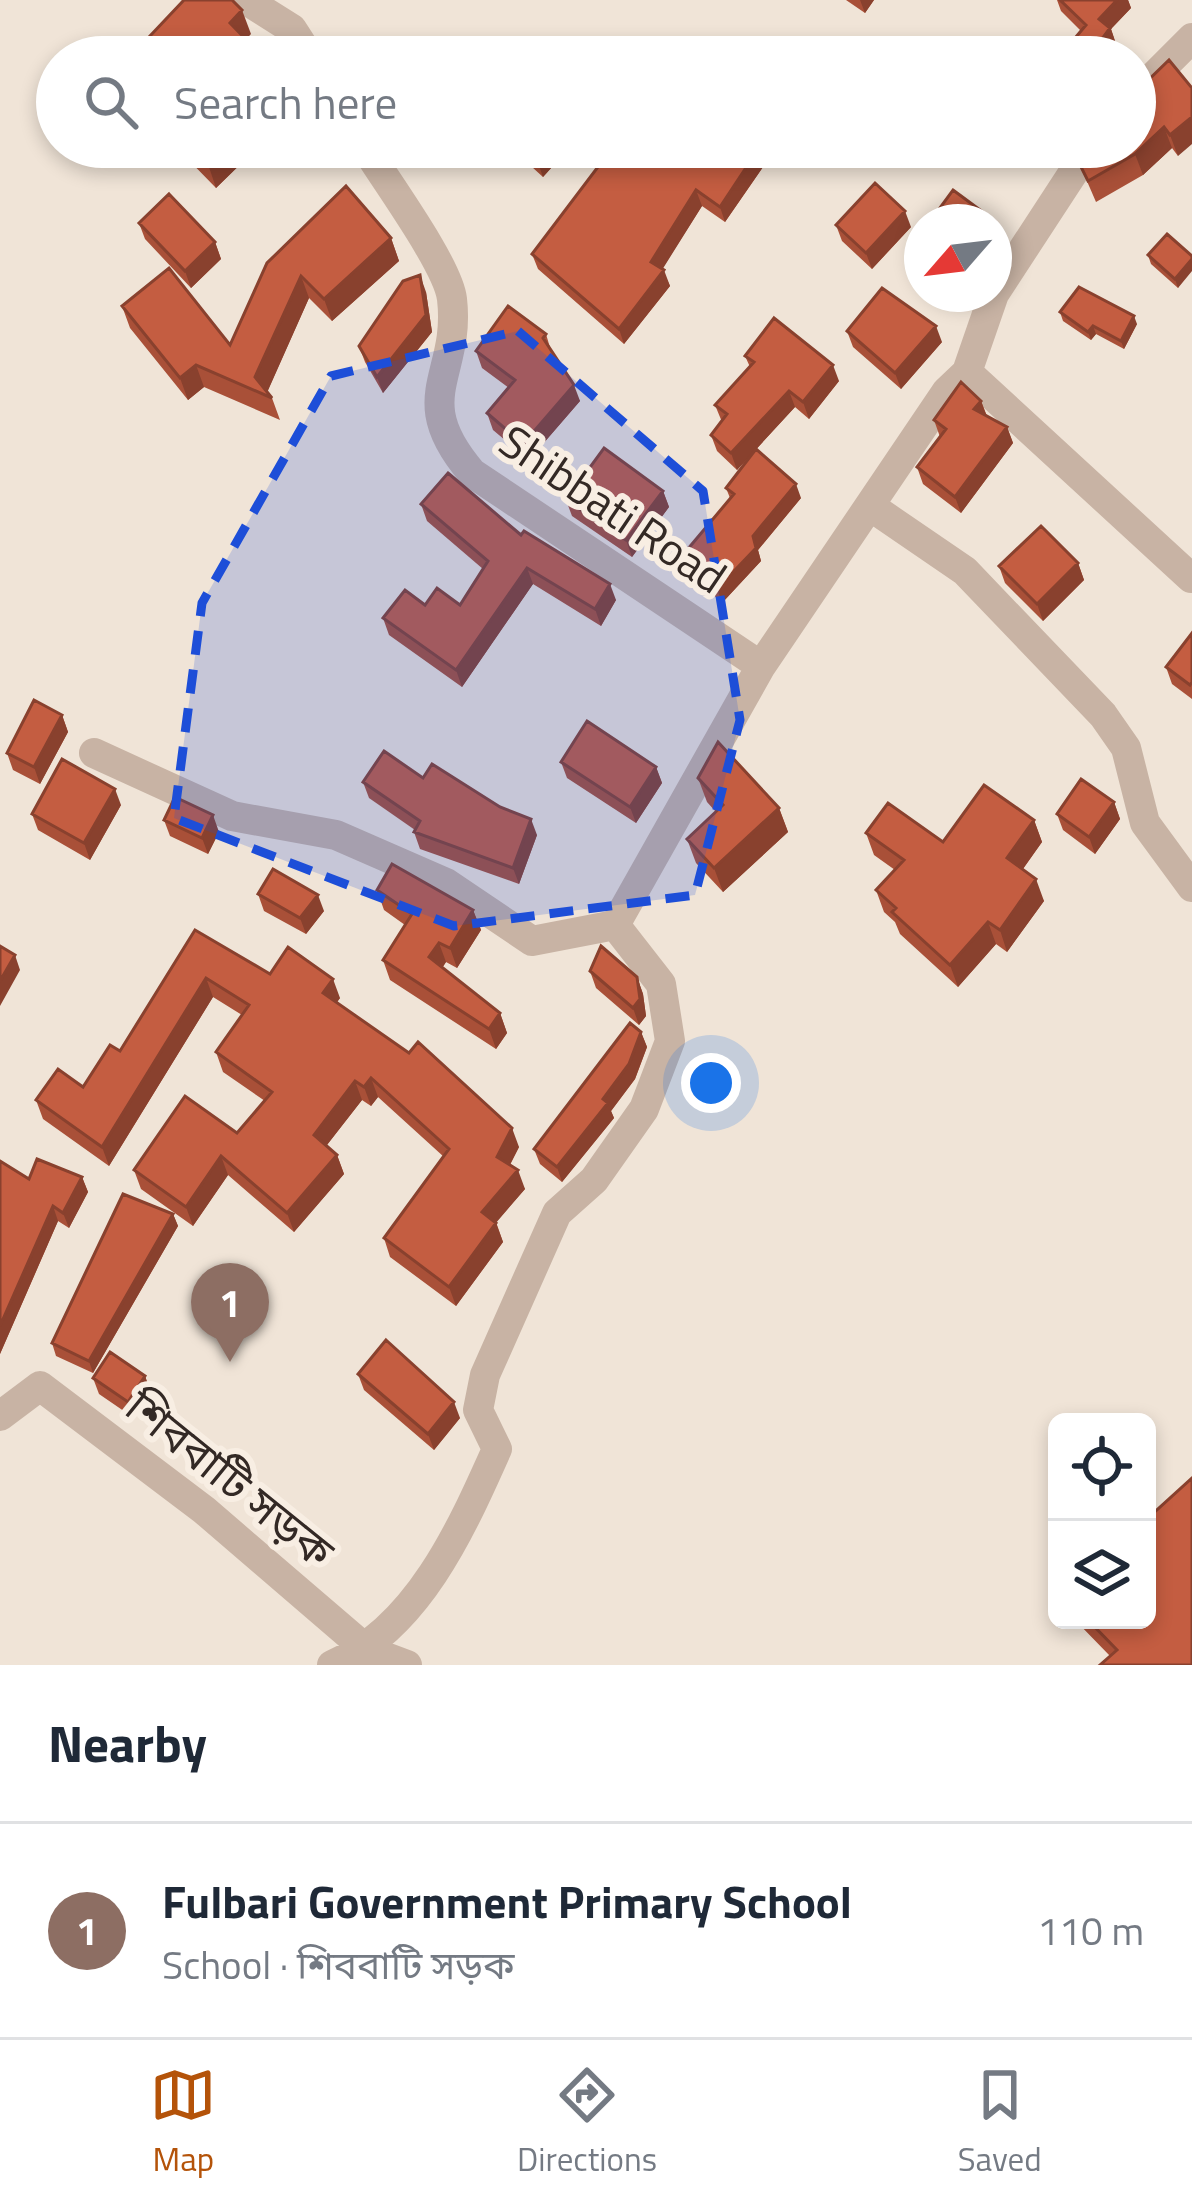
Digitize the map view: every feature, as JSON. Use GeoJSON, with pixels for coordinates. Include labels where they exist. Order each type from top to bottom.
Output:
{"type":"FeatureCollection","features":[{"type":"Feature","properties":{"kind":"street"},"geometry":{"type":"LineString","coordinates":[[246,0],[292,28],[297,36]]}},
{"type":"Feature","properties":{"kind":"street"},"geometry":{"type":"LineString","coordinates":[[1156,74],[1192,38]]}},
{"type":"Feature","properties":{"kind":"street","name":"Shibbati Road"},"geometry":{"type":"LineString","coordinates":[[377,168],[452,296],[451,335],[436,406],[451,448],[472,472],[761,666]]}},
{"type":"Feature","properties":{"kind":"street"},"geometry":{"type":"LineString","coordinates":[[1012,266],[1076,168]]}},
{"type":"Feature","properties":{"kind":"street"},"geometry":{"type":"LineString","coordinates":[[94,753],[232,816],[336,835],[446,883],[532,941],[615,925],[761,666],[957,381],[986,312]]}},
{"type":"Feature","properties":{"kind":"street"},"geometry":{"type":"LineString","coordinates":[[957,381],[1191,578]]}},
{"type":"Feature","properties":{"kind":"street"},"geometry":{"type":"LineString","coordinates":[[873,508],[965,571],[1103,715],[1126,748],[1145,823],[1192,886]]}},
{"type":"Feature","properties":{"kind":"street"},"geometry":{"type":"LineString","coordinates":[[332,1665],[368,1650],[423,1589],[474,1501],[497,1449],[478,1409],[485,1375],[557,1213],[594,1180],[644,1108],[670,1041],[661,985],[615,925]]}},
{"type":"Feature","properties":{"kind":"street","name":"শিববাটি সড়ক"},"geometry":{"type":"LineString","coordinates":[[0,1416],[40,1386],[204,1510],[368,1650],[407,1665]]}},
{"type":"Feature","properties":{"kind":"highlighted area"},"geometry":{"type":"Polygon","coordinates":[[[518,331],[703,491],[740,720],[695,895],[454,926],[174,818],[202,603],[331,376],[518,331]]]}},
{"type":"Feature","properties":{"kind":"building"},"geometry":{"type":"Polygon","coordinates":[[[184,0],[232,0],[242,10],[230,23],[243,36],[150,36],[184,0]]]}},
{"type":"Feature","properties":{"kind":"building"},"geometry":{"type":"Polygon","coordinates":[[[1060,0],[1117,0],[1099,19],[1110,28],[1104,36],[1077,36],[1086,25],[1060,0]]]}},
{"type":"Feature","properties":{"kind":"building"},"geometry":{"type":"Polygon","coordinates":[[[1169,60],[1192,88],[1192,117],[1170,135],[1164,127],[1156,134],[1156,73],[1169,60]]]}},
{"type":"Feature","properties":{"kind":"building"},"geometry":{"type":"Polygon","coordinates":[[[597,168],[746,168],[720,207],[696,190],[651,262],[664,270],[619,329],[532,254],[597,168]]]}},
{"type":"Feature","properties":{"kind":"building"},"geometry":{"type":"Polygon","coordinates":[[[1082,168],[1111,168],[1088,181],[1082,168]]]}},
{"type":"Feature","properties":{"kind":"building"},"geometry":{"type":"Polygon","coordinates":[[[875,183],[904,210],[866,253],[836,225],[875,183]]]}},
{"type":"Feature","properties":{"kind":"building"},"geometry":{"type":"Polygon","coordinates":[[[346,186],[391,238],[324,299],[301,276],[255,377],[272,398],[196,365],[180,378],[122,306],[169,268],[230,345],[267,263],[346,186]]]}},
{"type":"Feature","properties":{"kind":"building"},"geometry":{"type":"Polygon","coordinates":[[[953,190],[972,204],[943,204],[953,190]]]}},
{"type":"Feature","properties":{"kind":"building"},"geometry":{"type":"Polygon","coordinates":[[[169,194],[215,242],[185,271],[139,223],[169,194]]]}},
{"type":"Feature","properties":{"kind":"building"},"geometry":{"type":"Polygon","coordinates":[[[1167,234],[1192,256],[1175,279],[1148,255],[1167,234]]]}},
{"type":"Feature","properties":{"kind":"building"},"geometry":{"type":"Polygon","coordinates":[[[420,275],[426,315],[377,377],[359,346],[403,281],[420,275]]]}},
{"type":"Feature","properties":{"kind":"building"},"geometry":{"type":"Polygon","coordinates":[[[1079,287],[1134,316],[1121,341],[1093,326],[1088,332],[1060,312],[1079,287]]]}},
{"type":"Feature","properties":{"kind":"building"},"geometry":{"type":"Polygon","coordinates":[[[882,288],[904,303],[904,312],[916,312],[936,326],[895,373],[847,331],[882,288]]]}},
{"type":"Feature","properties":{"kind":"building"},"geometry":{"type":"Polygon","coordinates":[[[508,306],[546,334],[543,338],[574,385],[523,444],[487,413],[515,380],[476,351],[508,306]]]}},
{"type":"Feature","properties":{"kind":"building"},"geometry":{"type":"Polygon","coordinates":[[[774,318],[833,365],[803,402],[789,391],[731,453],[711,435],[727,414],[715,405],[754,362],[745,356],[774,318]]]}},
{"type":"Feature","properties":{"kind":"building"},"geometry":{"type":"Polygon","coordinates":[[[961,382],[981,401],[974,409],[1007,427],[955,497],[917,467],[946,429],[934,420],[961,382]]]}},
{"type":"Feature","properties":{"kind":"building"},"geometry":{"type":"Polygon","coordinates":[[[604,448],[663,491],[626,540],[566,500],[604,448]]]}},
{"type":"Feature","properties":{"kind":"building"},"geometry":{"type":"Polygon","coordinates":[[[756,449],[796,484],[753,536],[756,548],[717,589],[682,556],[734,494],[726,488],[756,449]]]}},
{"type":"Feature","properties":{"kind":"building"},"geometry":{"type":"Polygon","coordinates":[[[448,473],[521,535],[524,531],[610,584],[595,609],[527,568],[456,670],[383,618],[405,590],[425,605],[437,588],[460,605],[488,561],[421,504],[448,473]]]}},
{"type":"Feature","properties":{"kind":"building"},"geometry":{"type":"Polygon","coordinates":[[[1041,526],[1078,563],[1037,604],[999,566],[1041,526]]]}},
{"type":"Feature","properties":{"kind":"building"},"geometry":{"type":"Polygon","coordinates":[[[1192,633],[1192,682],[1190,685],[1166,667],[1192,633]]]}},
{"type":"Feature","properties":{"kind":"building"},"geometry":{"type":"Polygon","coordinates":[[[34,700],[62,715],[34,767],[7,753],[34,700]]]}},
{"type":"Feature","properties":{"kind":"building"},"geometry":{"type":"Polygon","coordinates":[[[587,721],[656,767],[630,807],[561,762],[587,721]]]}},
{"type":"Feature","properties":{"kind":"building"},"geometry":{"type":"Polygon","coordinates":[[[718,742],[779,808],[714,868],[687,839],[723,805],[698,778],[718,742]]]}},
{"type":"Feature","properties":{"kind":"building"},"geometry":{"type":"Polygon","coordinates":[[[384,751],[423,778],[432,764],[500,807],[531,819],[513,868],[414,832],[420,821],[363,782],[384,751]]]}},
{"type":"Feature","properties":{"kind":"building"},"geometry":{"type":"Polygon","coordinates":[[[62,759],[115,789],[84,843],[32,814],[62,759]]]}},
{"type":"Feature","properties":{"kind":"building"},"geometry":{"type":"Polygon","coordinates":[[[1081,779],[1114,802],[1089,837],[1057,814],[1081,779]]]}},
{"type":"Feature","properties":{"kind":"building"},"geometry":{"type":"Polygon","coordinates":[[[984,785],[1034,820],[1007,858],[1036,879],[1000,930],[988,922],[950,965],[892,912],[896,908],[876,890],[904,860],[866,833],[888,803],[943,842],[984,785]]]}},
{"type":"Feature","properties":{"kind":"building"},"geometry":{"type":"Polygon","coordinates":[[[175,797],[213,815],[202,838],[164,820],[175,797]]]}},
{"type":"Feature","properties":{"kind":"building"},"geometry":{"type":"Polygon","coordinates":[[[392,864],[473,910],[450,948],[439,943],[429,957],[500,1013],[489,1029],[383,960],[412,914],[377,890],[392,864]]]}},
{"type":"Feature","properties":{"kind":"building"},"geometry":{"type":"Polygon","coordinates":[[[273,869],[318,895],[300,918],[258,894],[273,869]]]}},
{"type":"Feature","properties":{"kind":"building"},"geometry":{"type":"Polygon","coordinates":[[[195,930],[270,974],[288,947],[333,979],[323,993],[409,1053],[418,1042],[512,1128],[497,1157],[518,1170],[482,1212],[496,1223],[449,1287],[384,1238],[449,1149],[371,1078],[364,1087],[355,1081],[314,1135],[337,1155],[287,1213],[221,1156],[186,1207],[134,1170],[185,1096],[237,1133],[272,1092],[216,1052],[249,1005],[206,978],[102,1147],[36,1100],[58,1069],[83,1087],[110,1045],[120,1051],[195,930]]]}},
{"type":"Feature","properties":{"kind":"building"},"geometry":{"type":"Polygon","coordinates":[[[0,946],[15,955],[0,981],[0,946]]]}},
{"type":"Feature","properties":{"kind":"building"},"geometry":{"type":"Polygon","coordinates":[[[601,946],[637,977],[640,999],[633,1008],[590,971],[601,946]]]}},
{"type":"Feature","properties":{"kind":"building"},"geometry":{"type":"Polygon","coordinates":[[[630,1023],[641,1032],[629,1064],[603,1099],[608,1103],[557,1167],[534,1149],[630,1023]]]}},
{"type":"Feature","properties":{"kind":"building"},"geometry":{"type":"Polygon","coordinates":[[[37,1159],[82,1177],[63,1213],[53,1206],[0,1326],[0,1161],[29,1179],[37,1159]]]}},
{"type":"Feature","properties":{"kind":"building"},"geometry":{"type":"Polygon","coordinates":[[[123,1194],[173,1214],[89,1361],[52,1343],[123,1194]]]}},
{"type":"Feature","properties":{"kind":"building"},"geometry":{"type":"Polygon","coordinates":[[[386,1340],[454,1402],[428,1434],[358,1374],[386,1340]]]}},
{"type":"Feature","properties":{"kind":"building"},"geometry":{"type":"Polygon","coordinates":[[[110,1352],[145,1376],[128,1402],[93,1378],[110,1352]]]}},
{"type":"Feature","properties":{"kind":"building"},"geometry":{"type":"Polygon","coordinates":[[[1192,1478],[1192,1665],[1100,1665],[1117,1650],[1097,1629],[1156,1629],[1156,1511],[1192,1478]]]}},
{"type":"Feature","properties":{"kind":"place","name":"Fulbari Government Primary School"},"geometry":{"type":"Point","coordinates":[230,1362]}}]}
